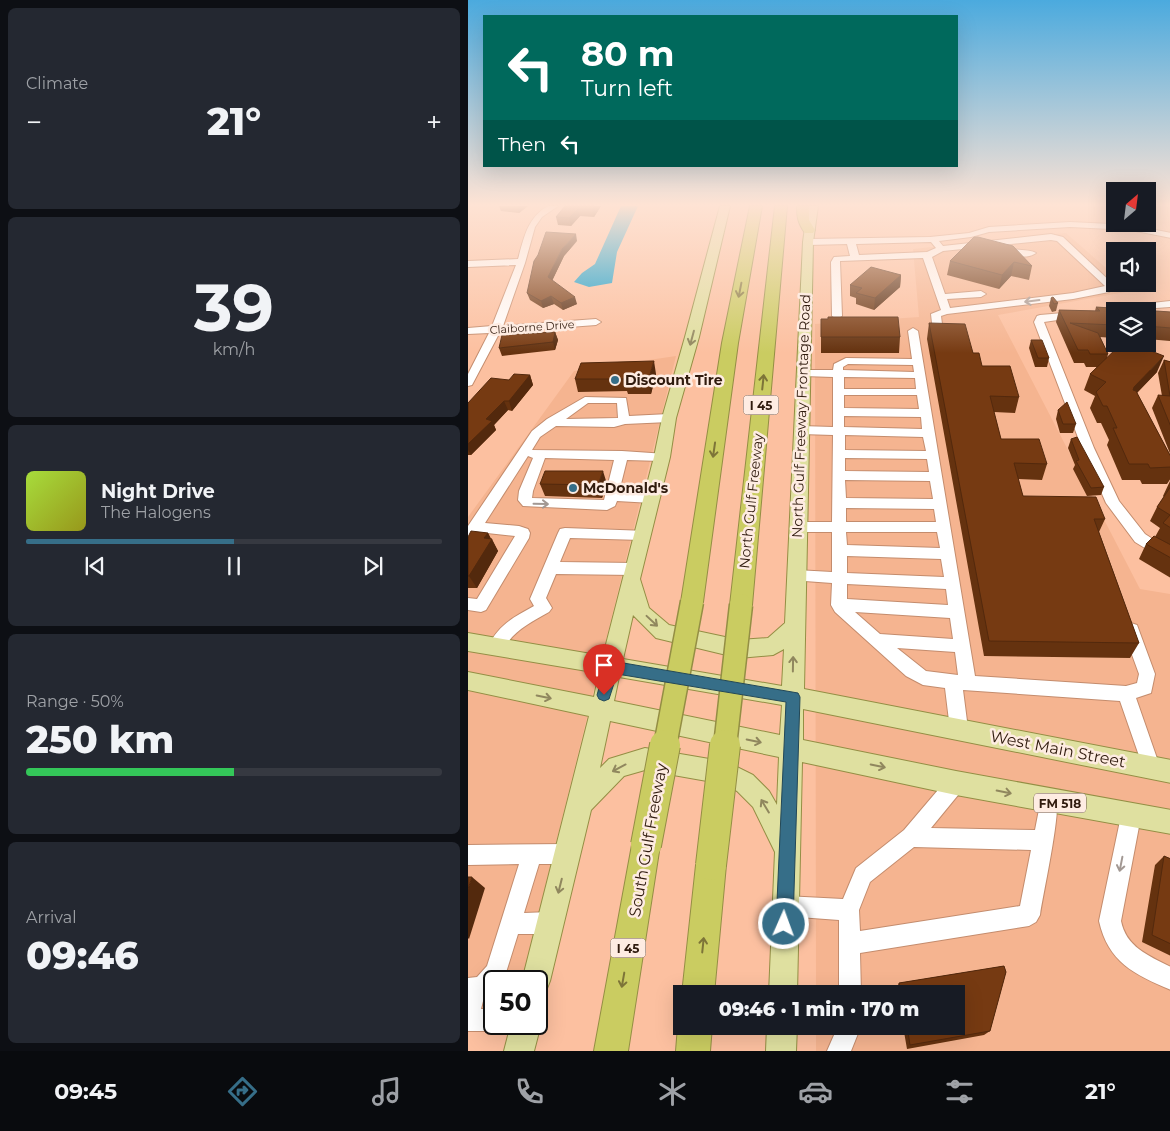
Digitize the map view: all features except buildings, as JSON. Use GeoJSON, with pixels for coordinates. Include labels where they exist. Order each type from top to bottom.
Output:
{"type":"FeatureCollection","features":[{"type":"Feature","properties":{"kind":"highway","name":"South Gulf Freeway"},"geometry":{"type":"LineString","coordinates":[[611,1051],[646,845],[692,602],[730,343],[747,255]]}},
{"type":"Feature","properties":{"kind":"highway","name":"North Gulf Freeway"},"geometry":{"type":"LineString","coordinates":[[699,985],[741,605],[776,255]]}},
{"type":"Feature","properties":{"kind":"highway"},"geometry":{"type":"LineString","coordinates":[[693,1051],[694,1035]]}},
{"type":"Feature","properties":{"kind":"main road"},"geometry":{"type":"LineString","coordinates":[[539,970],[580,805],[601,709],[606,666],[652,498],[669,418],[713,255]]}},
{"type":"Feature","properties":{"kind":"main road","name":"North Gulf Freeway Frontage Road"},"geometry":{"type":"LineString","coordinates":[[782,985],[793,697],[800,430],[808,255]]}},
{"type":"Feature","properties":{"kind":"main road"},"geometry":{"type":"LineString","coordinates":[[632,574],[641,612],[663,632],[739,649],[773,646],[794,627]]}},
{"type":"Feature","properties":{"kind":"main road","name":"West Main Street"},"geometry":{"type":"LineString","coordinates":[[468,642],[793,697],[1161,770]]}},
{"type":"Feature","properties":{"kind":"main road","name":"FM 518"},"geometry":{"type":"LineString","coordinates":[[468,681],[956,783],[1170,822]]}},
{"type":"Feature","properties":{"kind":"main road"},"geometry":{"type":"LineString","coordinates":[[580,805],[616,767],[646,759],[727,773],[745,783],[761,799],[787,849]]}},
{"type":"Feature","properties":{"kind":"main road"},"geometry":{"type":"LineString","coordinates":[[519,1051],[523,1035]]}},
{"type":"Feature","properties":{"kind":"main road"},"geometry":{"type":"LineString","coordinates":[[781,1051],[782,1035]]}},
{"type":"Feature","properties":{"kind":"street"},"geometry":{"type":"LineString","coordinates":[[468,383],[478,367],[523,255]]}},
{"type":"Feature","properties":{"kind":"street"},"geometry":{"type":"LineString","coordinates":[[837,316],[835,262],[837,259],[890,255]]}},
{"type":"Feature","properties":{"kind":"street"},"geometry":{"type":"LineString","coordinates":[[929,255],[927,256],[946,311]]}},
{"type":"Feature","properties":{"kind":"street"},"geometry":{"type":"LineString","coordinates":[[938,332],[936,314],[946,311],[1073,296],[1106,290],[1110,286],[1077,255]]}},
{"type":"Feature","properties":{"kind":"street"},"geometry":{"type":"LineString","coordinates":[[468,264],[521,262]]}},
{"type":"Feature","properties":{"kind":"street"},"geometry":{"type":"LineString","coordinates":[[942,297],[981,294]]}},
{"type":"Feature","properties":{"kind":"street"},"geometry":{"type":"LineString","coordinates":[[1170,304],[1040,318],[1039,322],[1088,448],[1113,503],[1140,538],[1170,559]]}},
{"type":"Feature","properties":{"kind":"street","name":"Claiborne Drive"},"geometry":{"type":"LineString","coordinates":[[468,332],[596,322]]}},
{"type":"Feature","properties":{"kind":"street"},"geometry":{"type":"LineString","coordinates":[[913,331],[962,646],[960,682],[952,728]]}},
{"type":"Feature","properties":{"kind":"street"},"geometry":{"type":"LineString","coordinates":[[919,368],[846,361],[838,366],[840,608],[912,671],[923,678],[1126,694],[1145,688],[1147,674],[1127,619]]}},
{"type":"Feature","properties":{"kind":"street"},"geometry":{"type":"LineString","coordinates":[[838,392],[922,392]]}},
{"type":"Feature","properties":{"kind":"street"},"geometry":{"type":"LineString","coordinates":[[472,530],[536,434],[551,422],[585,400],[622,400],[624,420]]}},
{"type":"Feature","properties":{"kind":"street"},"geometry":{"type":"LineString","coordinates":[[838,412],[925,412]]}},
{"type":"Feature","properties":{"kind":"street"},"geometry":{"type":"LineString","coordinates":[[551,422],[614,423],[624,420],[669,418]]}},
{"type":"Feature","properties":{"kind":"street"},"geometry":{"type":"LineString","coordinates":[[800,430],[928,432]]}},
{"type":"Feature","properties":{"kind":"street"},"geometry":{"type":"LineString","coordinates":[[523,454],[662,457]]}},
{"type":"Feature","properties":{"kind":"street"},"geometry":{"type":"LineString","coordinates":[[541,454],[537,476],[526,491],[525,500],[528,504],[607,505],[612,496],[612,477],[622,455]]}},
{"type":"Feature","properties":{"kind":"street"},"geometry":{"type":"LineString","coordinates":[[838,454],[932,455]]}},
{"type":"Feature","properties":{"kind":"street"},"geometry":{"type":"LineString","coordinates":[[838,475],[935,477]]}},
{"type":"Feature","properties":{"kind":"street"},"geometry":{"type":"LineString","coordinates":[[612,496],[652,498]]}},
{"type":"Feature","properties":{"kind":"street"},"geometry":{"type":"LineString","coordinates":[[839,503],[940,504]]}},
{"type":"Feature","properties":{"kind":"street"},"geometry":{"type":"LineString","coordinates":[[798,527],[944,528]]}},
{"type":"Feature","properties":{"kind":"street"},"geometry":{"type":"LineString","coordinates":[[468,604],[481,606],[522,538],[523,533],[519,531],[472,530]]}},
{"type":"Feature","properties":{"kind":"street"},"geometry":{"type":"LineString","coordinates":[[496,647],[502,635],[511,626],[544,608],[538,599],[565,533],[642,536]]}},
{"type":"Feature","properties":{"kind":"street"},"geometry":{"type":"LineString","coordinates":[[839,550],[948,554]]}},
{"type":"Feature","properties":{"kind":"street"},"geometry":{"type":"LineString","coordinates":[[552,568],[632,574]]}},
{"type":"Feature","properties":{"kind":"street"},"geometry":{"type":"LineString","coordinates":[[796,576],[952,583]]}},
{"type":"Feature","properties":{"kind":"street"},"geometry":{"type":"LineString","coordinates":[[839,605],[957,612]]}},
{"type":"Feature","properties":{"kind":"street"},"geometry":{"type":"LineString","coordinates":[[876,640],[962,646]]}},
{"type":"Feature","properties":{"kind":"street"},"geometry":{"type":"LineString","coordinates":[[1126,694],[1161,770]]}},
{"type":"Feature","properties":{"kind":"street"},"geometry":{"type":"LineString","coordinates":[[850,985],[849,910],[863,875],[911,837],[956,783]]}},
{"type":"Feature","properties":{"kind":"street"},"geometry":{"type":"LineString","coordinates":[[849,944],[1029,915],[1049,801]]}},
{"type":"Feature","properties":{"kind":"street"},"geometry":{"type":"LineString","coordinates":[[1131,816],[1110,921],[1112,935],[1118,945],[1132,958],[1170,979]]}},
{"type":"Feature","properties":{"kind":"street"},"geometry":{"type":"LineString","coordinates":[[911,837],[1043,840]]}},
{"type":"Feature","properties":{"kind":"street"},"geometry":{"type":"LineString","coordinates":[[468,855],[568,854]]}},
{"type":"Feature","properties":{"kind":"street"},"geometry":{"type":"LineString","coordinates":[[468,1014],[472,989],[489,984],[496,972],[532,855]]}},
{"type":"Feature","properties":{"kind":"street"},"geometry":{"type":"LineString","coordinates":[[785,906],[849,910]]}},
{"type":"Feature","properties":{"kind":"street"},"geometry":{"type":"LineString","coordinates":[[510,924],[550,923]]}},
{"type":"Feature","properties":{"kind":"street"},"geometry":{"type":"LineString","coordinates":[[468,1020],[483,1020]]}},
{"type":"Feature","properties":{"kind":"street"},"geometry":{"type":"LineString","coordinates":[[839,1051],[846,1035]]}},
{"type":"Feature","properties":{"kind":"lane"},"geometry":{"type":"LineString","coordinates":[[803,373],[838,373]]}},
{"type":"Feature","properties":{"kind":"shaded area"},"geometry":{"type":"Polygon","coordinates":[[[914,255],[1091,255],[1106,268],[1106,292],[1125,292],[998,315],[1140,589],[1170,594],[1170,1051],[816,1051],[816,1035],[965,1035],[965,985],[816,985],[815,324],[919,317],[914,255]]]}},
{"type":"Feature","properties":{"kind":"shaded area"},"geometry":{"type":"Polygon","coordinates":[[[676,356],[525,970],[483,970],[483,988],[468,987],[468,517],[574,371],[676,356]]]}},
{"type":"Feature","properties":{"kind":"water"},"geometry":{"type":"Polygon","coordinates":[[[599,255],[617,255],[612,283],[589,287],[574,282],[582,273],[595,264],[599,255]]]}},
{"type":"Feature","properties":{"kind":"place","name":"Discount Tire"},"geometry":{"type":"Point","coordinates":[615,380]}},
{"type":"Feature","properties":{"kind":"place","name":"McDonald's"},"geometry":{"type":"Point","coordinates":[573,488]}},
{"type":"Feature","properties":{"kind":"route"},"geometry":{"type":"LineString","coordinates":[[604,695],[612,667],[793,697],[784,924]]}}]}
